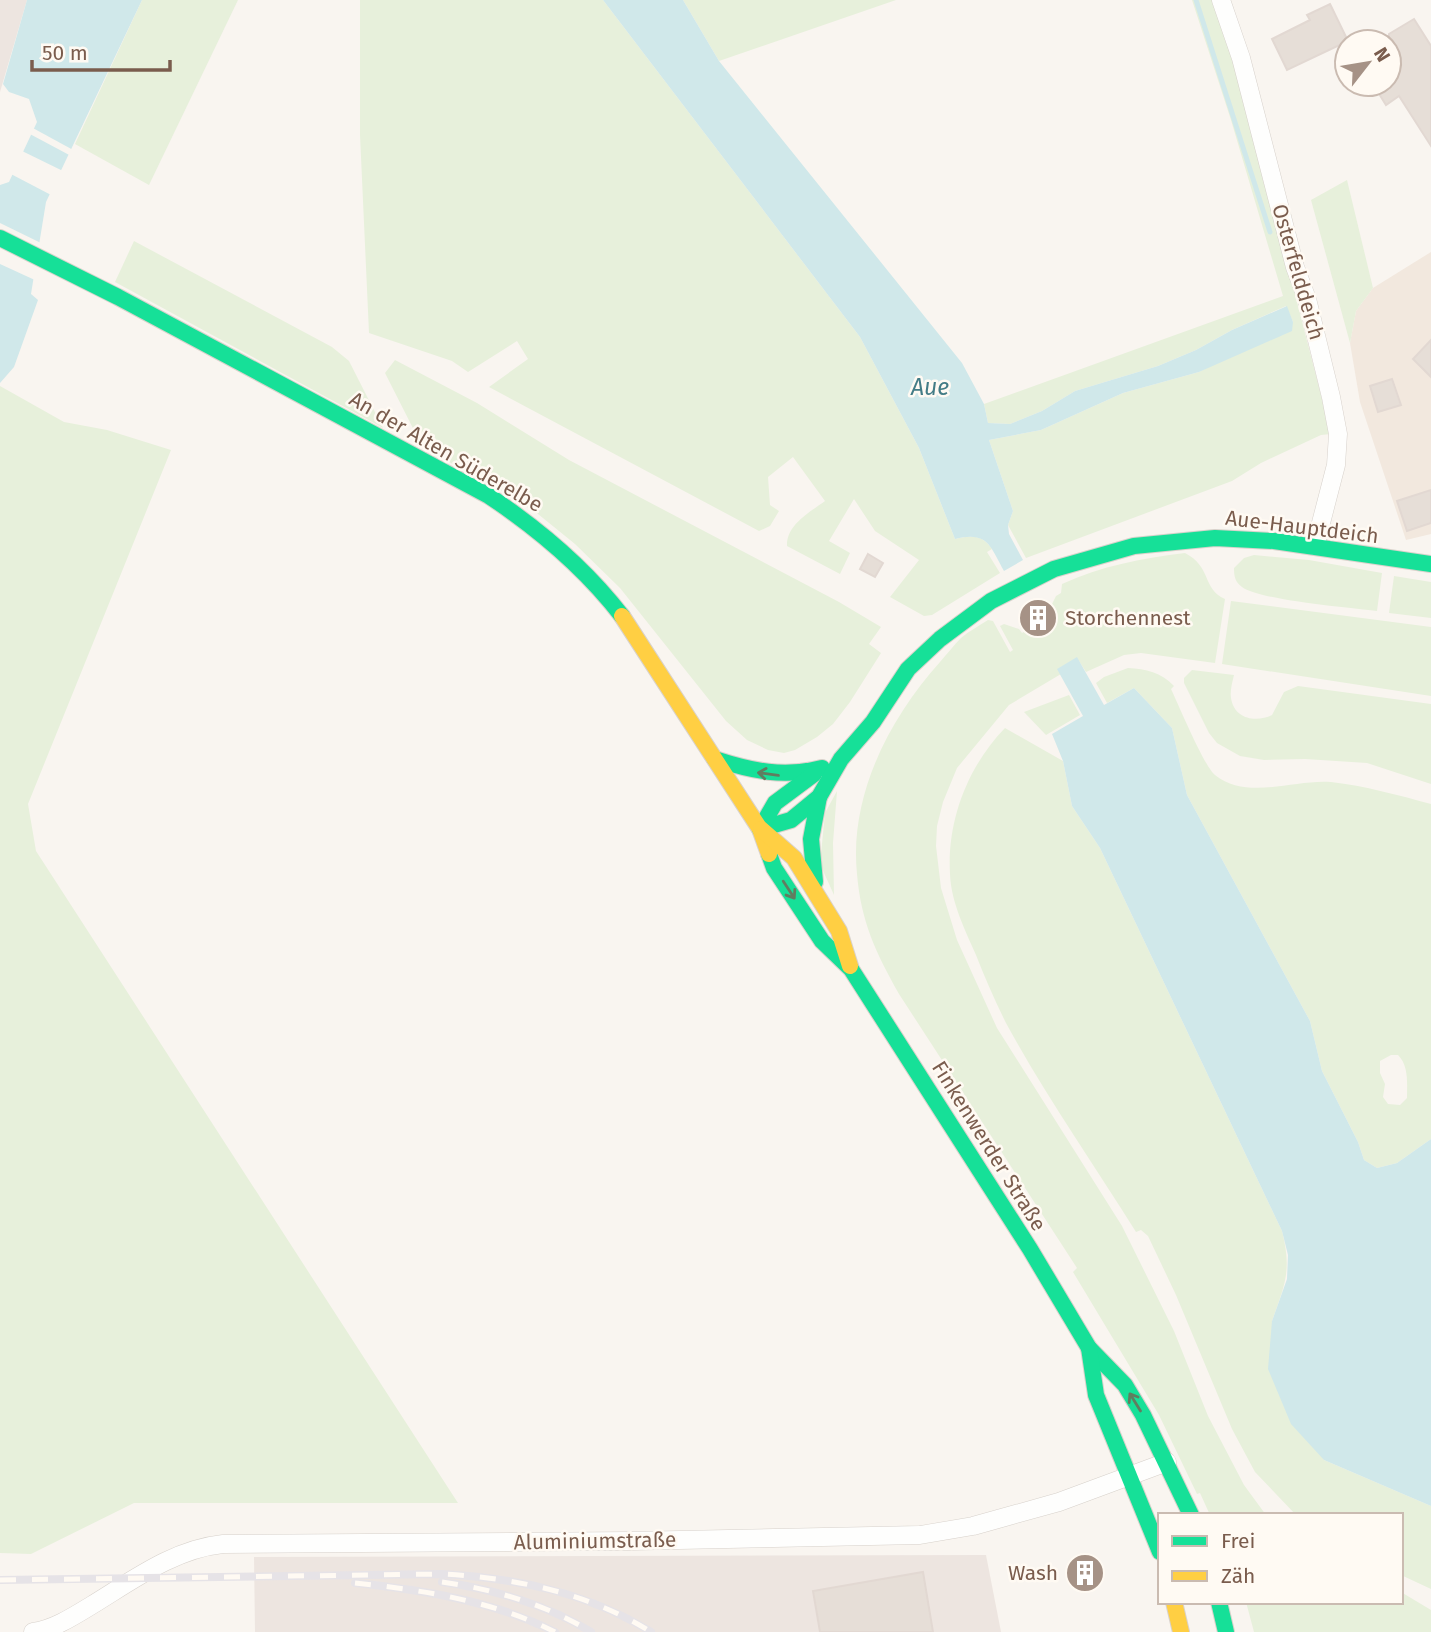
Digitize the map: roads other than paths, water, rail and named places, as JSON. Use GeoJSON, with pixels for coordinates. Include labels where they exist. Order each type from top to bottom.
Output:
{"type":"FeatureCollection","features":[{"type":"Feature","properties":{"kind":"main road","name":"An der Alten Süderelbe"},"geometry":{"type":"LineString","coordinates":[[0,239],[118,297],[489,496],[536,527],[577,563],[613,603],[760,829]]}},
{"type":"Feature","properties":{"kind":"main road","name":"Aue-Hauptdeich"},"geometry":{"type":"LineString","coordinates":[[841,759],[873,722],[908,669],[940,639],[975,611],[1010,590],[1054,569],[1104,553],[1156,542],[1215,538],[1247,538],[1315,546],[1431,564]]}},
{"type":"Feature","properties":{"kind":"main road"},"geometry":{"type":"LineString","coordinates":[[715,759],[749,771],[780,776],[806,774],[841,759]]}},
{"type":"Feature","properties":{"kind":"main road"},"geometry":{"type":"LineString","coordinates":[[817,895],[809,839],[812,819],[819,797],[841,759]]}},
{"type":"Feature","properties":{"kind":"main road"},"geometry":{"type":"LineString","coordinates":[[760,829],[775,801],[822,768]]}},
{"type":"Feature","properties":{"kind":"main road"},"geometry":{"type":"LineString","coordinates":[[760,829],[791,820],[819,797]]}},
{"type":"Feature","properties":{"kind":"main road","name":"Finkenwerder Straße"},"geometry":{"type":"LineString","coordinates":[[760,829],[794,858],[839,931],[851,969]]}},
{"type":"Feature","properties":{"kind":"main road","name":"Finkenwerder Straße"},"geometry":{"type":"LineString","coordinates":[[760,829],[774,868],[822,942],[851,969],[1030,1249],[1089,1348],[1125,1385],[1167,1462],[1190,1513]]}},
{"type":"Feature","properties":{"kind":"main road","name":"Finkenwerder Straße"},"geometry":{"type":"LineString","coordinates":[[1089,1348],[1096,1395],[1158,1547]]}},
{"type":"Feature","properties":{"kind":"main road"},"geometry":{"type":"LineString","coordinates":[[1174,1604],[1181,1632]]}},
{"type":"Feature","properties":{"kind":"main road"},"geometry":{"type":"LineString","coordinates":[[1219,1604],[1226,1632]]}},
{"type":"Feature","properties":{"kind":"street","name":"Osterfelddeich"},"geometry":{"type":"LineString","coordinates":[[1222,0],[1241,58],[1295,267],[1307,299],[1336,422],[1336,465],[1315,546]]}},
{"type":"Feature","properties":{"kind":"street","name":"Aluminiumstraße"},"geometry":{"type":"LineString","coordinates":[[33,1632],[77,1614],[179,1554],[201,1547],[223,1544],[631,1541],[920,1535],[1020,1513],[1167,1462]]}},
{"type":"Feature","properties":{"kind":"water"},"geometry":{"type":"Polygon","coordinates":[[[27,0],[142,0],[46,202],[31,294],[38,300],[14,367],[0,383],[0,185],[9,182],[37,122],[29,99],[9,92],[3,84],[27,0]]]}},
{"type":"Feature","properties":{"kind":"water","name":"Aue"},"geometry":{"type":"Polygon","coordinates":[[[603,0],[683,0],[719,61],[962,363],[984,404],[988,423],[1010,424],[1042,411],[1075,391],[1158,366],[1287,306],[1293,322],[1292,331],[1199,372],[1123,393],[1041,430],[989,440],[1013,511],[1008,525],[1009,534],[1023,560],[1004,571],[991,548],[981,539],[955,539],[919,448],[860,337],[603,0]]]}},
{"type":"Feature","properties":{"kind":"water"},"geometry":{"type":"Polygon","coordinates":[[[1077,657],[1104,705],[1134,688],[1172,728],[1187,795],[1310,1021],[1322,1071],[1358,1142],[1364,1160],[1377,1168],[1397,1163],[1431,1139],[1431,1506],[1324,1460],[1291,1424],[1268,1369],[1272,1321],[1287,1279],[1288,1255],[1282,1231],[1100,848],[1072,806],[1063,761],[1052,734],[1083,716],[1057,669],[1077,657]]]}},
{"type":"Feature","properties":{"kind":"waterway"},"geometry":{"type":"LineString","coordinates":[[1196,0],[1270,232]]}},
{"type":"Feature","properties":{"kind":"railway"},"geometry":{"type":"LineString","coordinates":[[0,1580],[442,1574],[469,1576],[523,1584],[576,1597],[627,1618],[651,1632]]}},
{"type":"Feature","properties":{"kind":"railway"},"geometry":{"type":"LineString","coordinates":[[442,1582],[481,1589],[538,1606],[591,1632]]}},
{"type":"Feature","properties":{"kind":"railway"},"geometry":{"type":"LineString","coordinates":[[355,1583],[458,1598],[508,1612],[555,1632]]}},
{"type":"Feature","properties":{"kind":"place","name":"Storchennest"},"geometry":{"type":"Point","coordinates":[1038,618]}},
{"type":"Feature","properties":{"kind":"place","name":"Wash"},"geometry":{"type":"Point","coordinates":[1085,1573]}}]}
